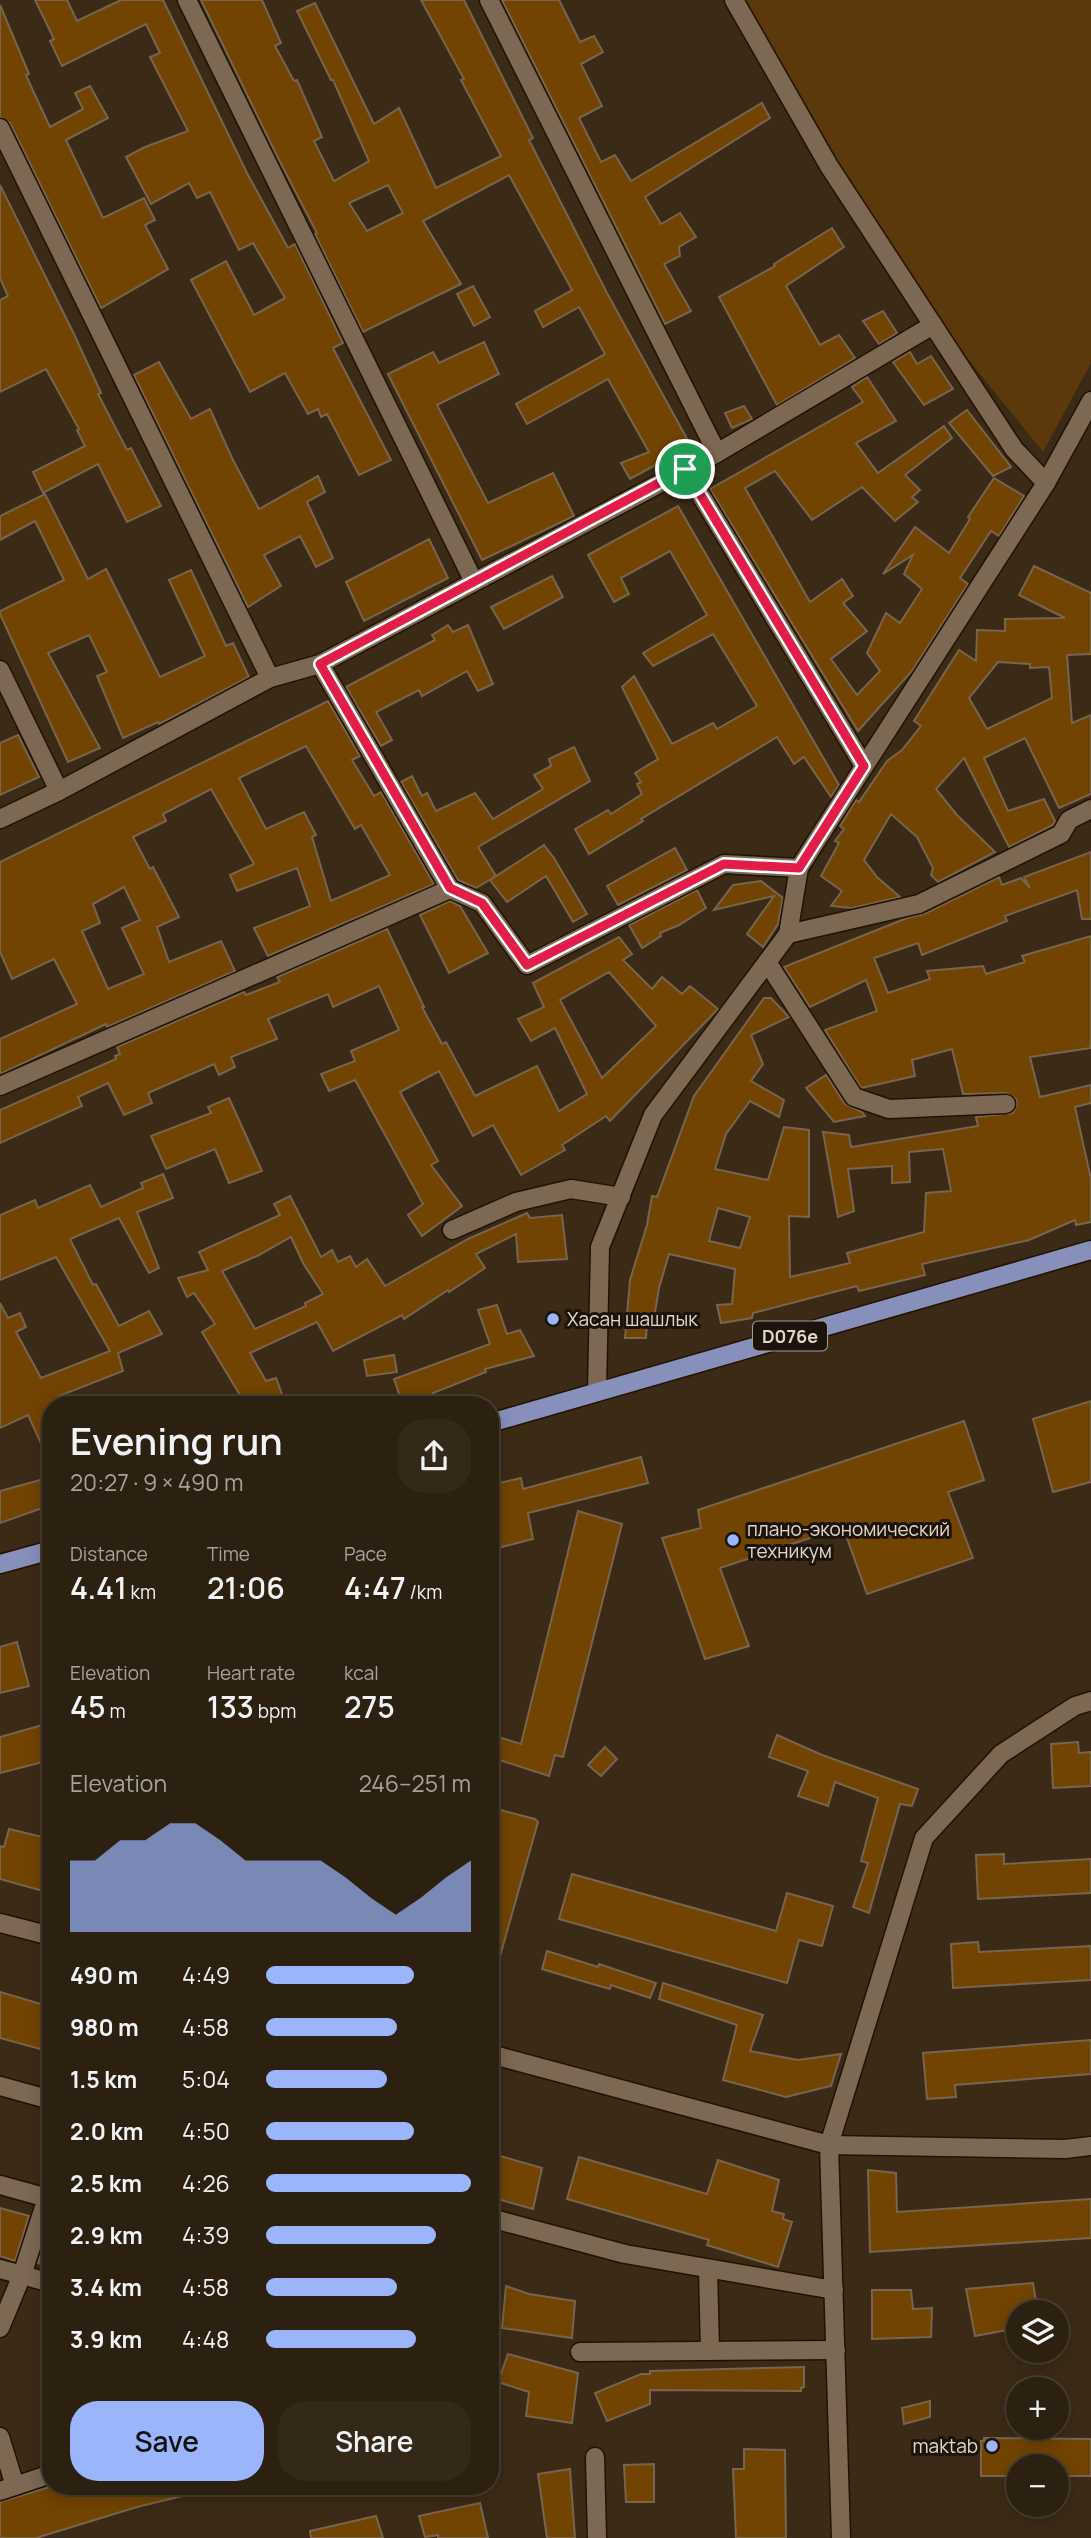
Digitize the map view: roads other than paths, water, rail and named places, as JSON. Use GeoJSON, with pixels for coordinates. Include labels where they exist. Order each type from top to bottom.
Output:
{"type":"FeatureCollection","features":[{"type":"Feature","properties":{"kind":"main road","name":"D076e"},"geometry":{"type":"LineString","coordinates":[[499,1420],[1091,1250]]}},
{"type":"Feature","properties":{"kind":"main road"},"geometry":{"type":"LineString","coordinates":[[0,1564],[42,1552]]}},
{"type":"Feature","properties":{"kind":"street"},"geometry":{"type":"LineString","coordinates":[[187,0],[474,582]]}},
{"type":"Feature","properties":{"kind":"street"},"geometry":{"type":"LineString","coordinates":[[489,0],[717,453]]}},
{"type":"Feature","properties":{"kind":"street"},"geometry":{"type":"LineString","coordinates":[[734,0],[829,166],[1014,449],[1046,483]]}},
{"type":"Feature","properties":{"kind":"street"},"geometry":{"type":"LineString","coordinates":[[0,128],[271,678]]}},
{"type":"Feature","properties":{"kind":"street"},"geometry":{"type":"LineString","coordinates":[[0,819],[59,792],[271,678],[320,664],[717,453],[933,326]]}},
{"type":"Feature","properties":{"kind":"street"},"geometry":{"type":"LineString","coordinates":[[597,1391],[600,1247],[653,1115],[788,934],[799,868],[1046,483],[1091,401]]}},
{"type":"Feature","properties":{"kind":"street"},"geometry":{"type":"LineString","coordinates":[[685,469],[864,766]]}},
{"type":"Feature","properties":{"kind":"street"},"geometry":{"type":"LineString","coordinates":[[320,664],[450,888],[482,903],[527,965],[724,864],[799,868]]}},
{"type":"Feature","properties":{"kind":"street"},"geometry":{"type":"LineString","coordinates":[[0,670],[59,792]]}},
{"type":"Feature","properties":{"kind":"street"},"geometry":{"type":"LineString","coordinates":[[788,934],[919,904],[1061,834],[1069,820],[1091,809]]}},
{"type":"Feature","properties":{"kind":"street"},"geometry":{"type":"LineString","coordinates":[[0,1086],[450,888]]}},
{"type":"Feature","properties":{"kind":"street"},"geometry":{"type":"LineString","coordinates":[[767,962],[854,1097],[889,1109],[1006,1104]]}},
{"type":"Feature","properties":{"kind":"street"},"geometry":{"type":"LineString","coordinates":[[452,1230],[516,1202],[570,1189],[621,1197]]}},
{"type":"Feature","properties":{"kind":"street"},"geometry":{"type":"LineString","coordinates":[[841,2538],[829,2145],[924,1838],[1001,1754],[1075,1706],[1091,1701]]}},
{"type":"Feature","properties":{"kind":"street"},"geometry":{"type":"LineString","coordinates":[[0,1923],[42,1934]]}},
{"type":"Feature","properties":{"kind":"street"},"geometry":{"type":"LineString","coordinates":[[499,2056],[829,2145],[1065,2149],[1091,2146]]}},
{"type":"Feature","properties":{"kind":"street"},"geometry":{"type":"LineString","coordinates":[[0,2086],[42,2098]]}},
{"type":"Feature","properties":{"kind":"street"},"geometry":{"type":"LineString","coordinates":[[0,2185],[42,2197]]}},
{"type":"Feature","properties":{"kind":"street"},"geometry":{"type":"LineString","coordinates":[[0,2328],[42,2219]]}},
{"type":"Feature","properties":{"kind":"street"},"geometry":{"type":"LineString","coordinates":[[499,2220],[625,2254],[834,2290]]}},
{"type":"Feature","properties":{"kind":"street"},"geometry":{"type":"LineString","coordinates":[[0,2269],[42,2281]]}},
{"type":"Feature","properties":{"kind":"street"},"geometry":{"type":"LineString","coordinates":[[708,2269],[710,2351]]}},
{"type":"Feature","properties":{"kind":"street"},"geometry":{"type":"LineString","coordinates":[[580,2352],[836,2350]]}},
{"type":"Feature","properties":{"kind":"street"},"geometry":{"type":"LineString","coordinates":[[0,2437],[8,2488],[42,2477]]}},
{"type":"Feature","properties":{"kind":"street"},"geometry":{"type":"LineString","coordinates":[[596,2458],[597,2538]]}},
{"type":"Feature","properties":{"kind":"place","name":"Хасан шашлык"},"geometry":{"type":"Point","coordinates":[553,1319]}},
{"type":"Feature","properties":{"kind":"place","name":"плано-экономический техникум"},"geometry":{"type":"Point","coordinates":[733,1540]}},
{"type":"Feature","properties":{"kind":"place","name":"maktab"},"geometry":{"type":"Point","coordinates":[992,2446]}}]}
